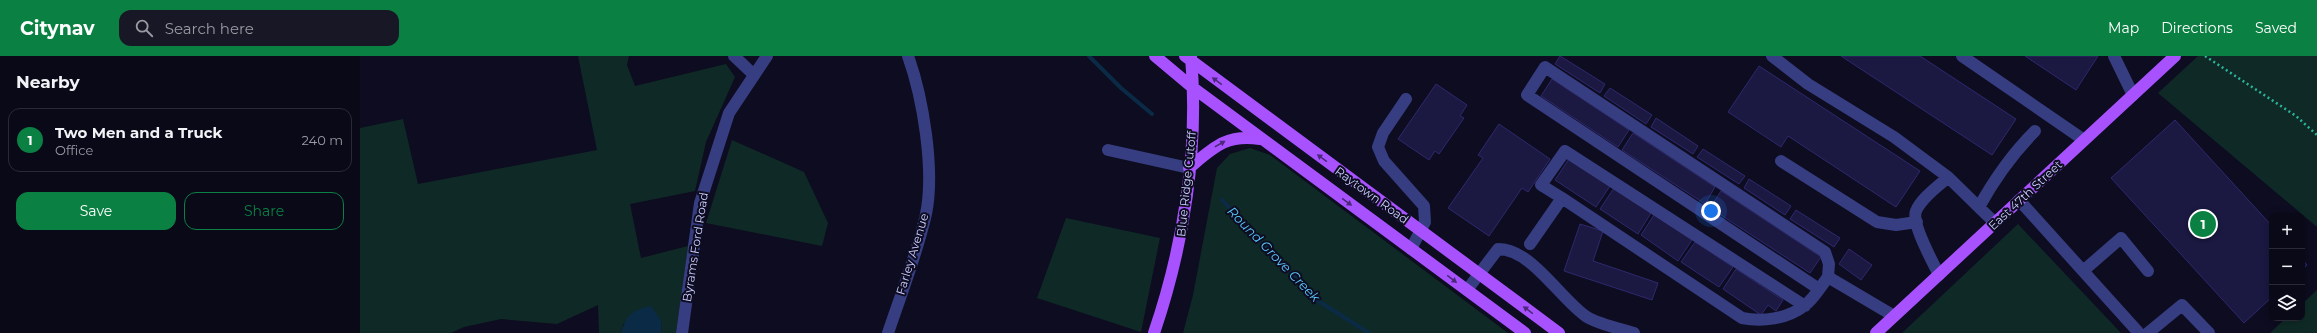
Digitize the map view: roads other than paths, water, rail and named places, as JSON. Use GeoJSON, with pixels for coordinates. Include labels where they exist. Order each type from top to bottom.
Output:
{"type":"FeatureCollection","features":[{"type":"Feature","properties":{"kind":"main road","name":"Raytown Road"},"geometry":{"type":"LineString","coordinates":[[1154,56],[1192,87],[1525,333]]}},
{"type":"Feature","properties":{"kind":"main road","name":"East 47th Street"},"geometry":{"type":"LineString","coordinates":[[1876,333],[2175,56]]}},
{"type":"Feature","properties":{"kind":"main road","name":"Raytown Road"},"geometry":{"type":"LineString","coordinates":[[1189,58],[1559,333]]}},
{"type":"Feature","properties":{"kind":"main road","name":"Blue Ridge Cutoff"},"geometry":{"type":"LineString","coordinates":[[1154,333],[1179,244],[1189,168],[1192,130],[1192,87],[1189,58]]}},
{"type":"Feature","properties":{"kind":"main road"},"geometry":{"type":"LineString","coordinates":[[1189,168],[1222,142],[1234,138],[1263,140]]}},
{"type":"Feature","properties":{"kind":"street"},"geometry":{"type":"LineString","coordinates":[[734,56],[753,74]]}},
{"type":"Feature","properties":{"kind":"street","name":"Byrams Ford Road"},"geometry":{"type":"LineString","coordinates":[[682,333],[700,203],[729,113],[753,74],[767,56]]}},
{"type":"Feature","properties":{"kind":"street","name":"Farley Avenue"},"geometry":{"type":"LineString","coordinates":[[888,333],[926,214],[929,173],[916,79],[908,56]]}},
{"type":"Feature","properties":{"kind":"street"},"geometry":{"type":"LineString","coordinates":[[1772,56],[1808,84],[1894,137],[1948,177],[1995,222]]}},
{"type":"Feature","properties":{"kind":"street"},"geometry":{"type":"LineString","coordinates":[[1962,56],[2084,140]]}},
{"type":"Feature","properties":{"kind":"street"},"geometry":{"type":"LineString","coordinates":[[2114,56],[2133,95]]}},
{"type":"Feature","properties":{"kind":"street"},"geometry":{"type":"LineString","coordinates":[[1805,306],[1564,151],[1541,185],[1742,318],[1759,321],[1784,316],[1805,306],[1819,289],[1828,277],[1829,264],[1825,252],[1545,66],[1527,95],[1819,289]]}},
{"type":"Feature","properties":{"kind":"street"},"geometry":{"type":"LineString","coordinates":[[1406,99],[1383,133],[1378,147],[1384,161],[1424,206],[1425,222],[1411,249]]}},
{"type":"Feature","properties":{"kind":"street"},"geometry":{"type":"LineString","coordinates":[[1979,207],[1994,179],[2016,150],[2035,131]]}},
{"type":"Feature","properties":{"kind":"street"},"geometry":{"type":"LineString","coordinates":[[1108,150],[1189,168]]}},
{"type":"Feature","properties":{"kind":"street"},"geometry":{"type":"LineString","coordinates":[[1781,161],[1877,222],[1896,224],[1917,222]]}},
{"type":"Feature","properties":{"kind":"street"},"geometry":{"type":"LineString","coordinates":[[1939,274],[1926,249],[1917,222],[1916,212],[1923,201],[1948,177]]}},
{"type":"Feature","properties":{"kind":"street"},"geometry":{"type":"LineString","coordinates":[[1530,244],[1562,198]]}},
{"type":"Feature","properties":{"kind":"street"},"geometry":{"type":"LineString","coordinates":[[2019,200],[2139,333]]}},
{"type":"Feature","properties":{"kind":"street"},"geometry":{"type":"LineString","coordinates":[[2083,271],[2121,238],[2148,271]]}},
{"type":"Feature","properties":{"kind":"street"},"geometry":{"type":"LineString","coordinates":[[1467,290],[1498,249],[1508,249],[1524,258],[1588,318],[1634,333]]}},
{"type":"Feature","properties":{"kind":"street"},"geometry":{"type":"LineString","coordinates":[[1828,277],[1894,316]]}},
{"type":"Feature","properties":{"kind":"street"},"geometry":{"type":"LineString","coordinates":[[2148,333],[2182,305],[2209,333]]}},
{"type":"Feature","properties":{"kind":"water"},"geometry":{"type":"Polygon","coordinates":[[[651,306],[661,321],[662,333],[621,333],[625,322],[631,314],[639,309],[651,306]]]}},
{"type":"Feature","properties":{"kind":"waterway","name":"Round Grove Creek"},"geometry":{"type":"LineString","coordinates":[[1089,56],[1121,88],[1152,114]]}},
{"type":"Feature","properties":{"kind":"waterway","name":"Round Grove Creek"},"geometry":{"type":"LineString","coordinates":[[1222,200],[1315,299],[1369,333]]}},
{"type":"Feature","properties":{"kind":"place","name":"Two Men and a Truck"},"geometry":{"type":"Point","coordinates":[2203,224]}}]}
